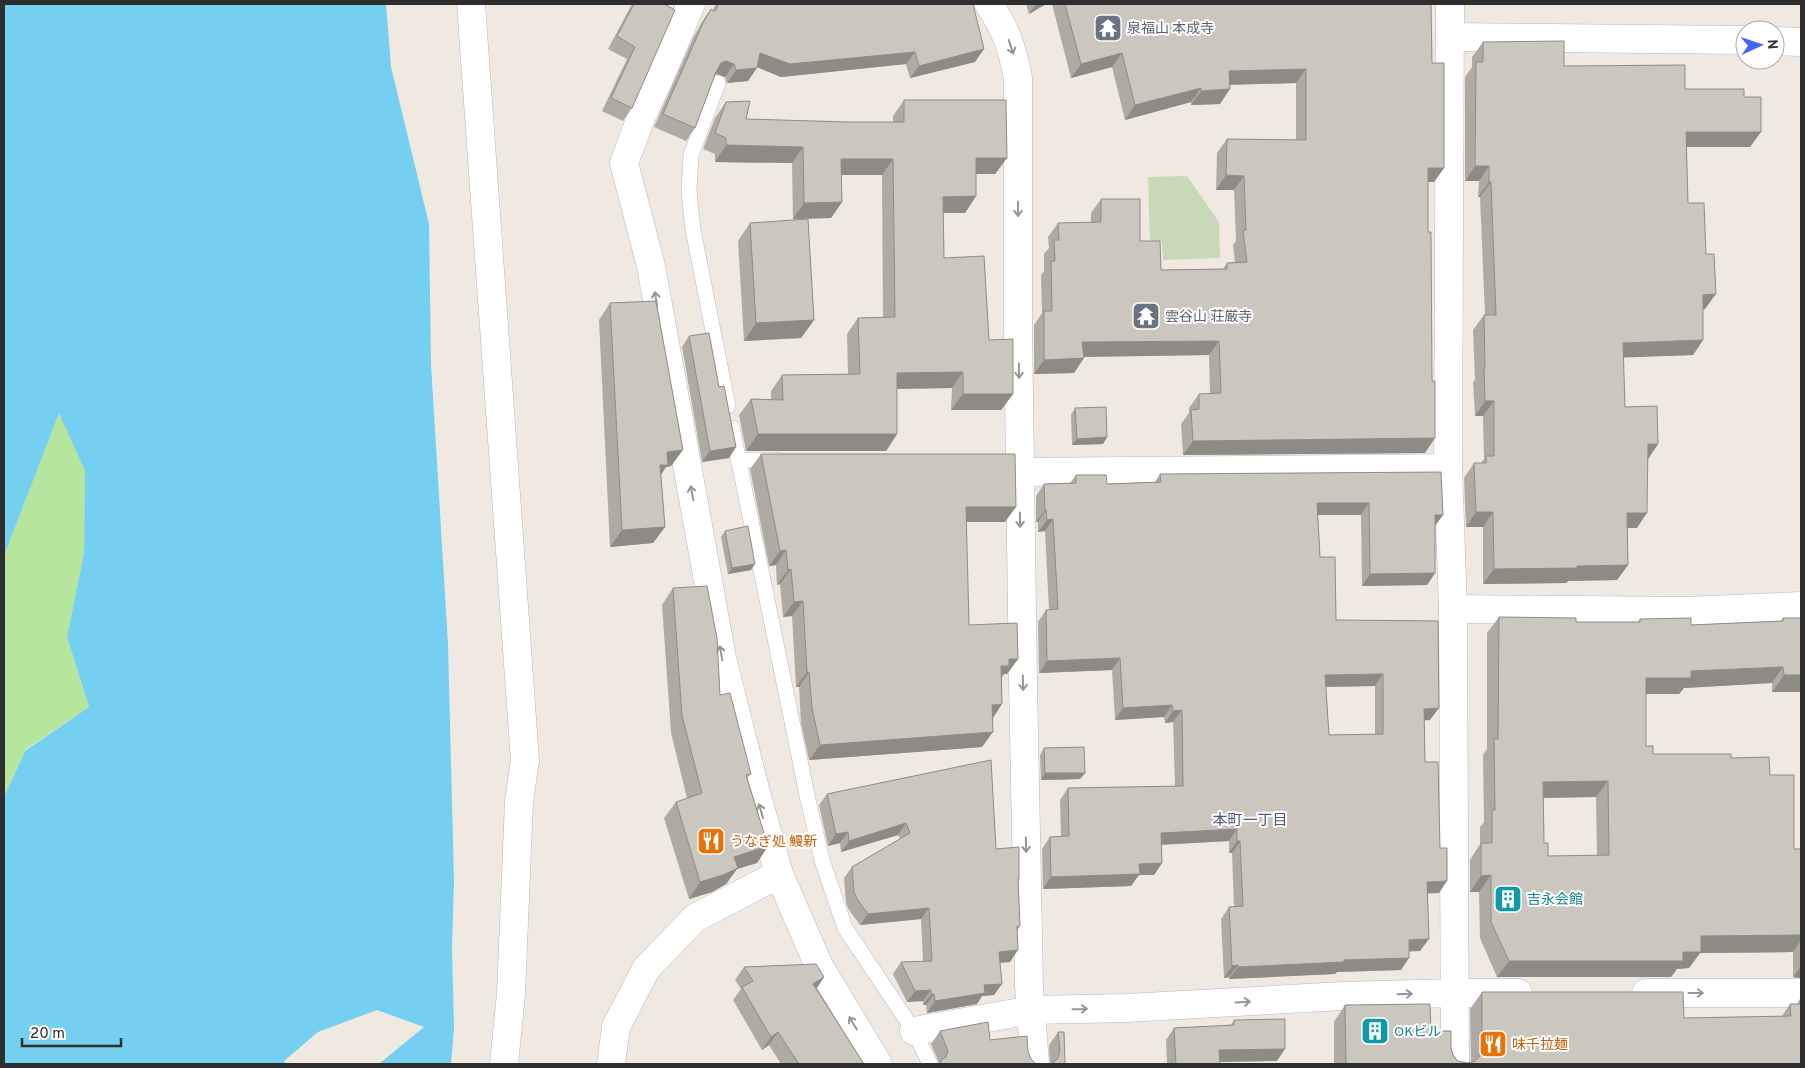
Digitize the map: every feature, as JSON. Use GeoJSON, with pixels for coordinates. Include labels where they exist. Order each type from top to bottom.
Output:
{"type":"FeatureCollection","features":[{"type":"Feature","properties":{"kind":"street"},"geometry":{"type":"LineString","coordinates":[[471,4],[525,760],[519,801],[510,994],[504,1064]]}},
{"type":"Feature","properties":{"kind":"street"},"geometry":{"type":"LineString","coordinates":[[691,4],[642,115],[624,163],[650,266],[722,658],[755,789],[779,874],[819,966],[878,1064]]}},
{"type":"Feature","properties":{"kind":"street"},"geometry":{"type":"LineString","coordinates":[[989,4],[1002,25],[1012,48],[1018,78],[1016,464],[1029,986],[1035,1064]]}},
{"type":"Feature","properties":{"kind":"street"},"geometry":{"type":"LineString","coordinates":[[1450,4],[1448,468],[1454,609],[1455,1064]]}},
{"type":"Feature","properties":{"kind":"street"},"geometry":{"type":"LineString","coordinates":[[1450,37],[1735,40]]}},
{"type":"Feature","properties":{"kind":"street"},"geometry":{"type":"LineString","coordinates":[[1785,41],[1801,42]]}},
{"type":"Feature","properties":{"kind":"street"},"geometry":{"type":"LineString","coordinates":[[1016,464],[1448,468]]}},
{"type":"Feature","properties":{"kind":"street"},"geometry":{"type":"LineString","coordinates":[[1454,609],[1685,610],[1801,606]]}},
{"type":"Feature","properties":{"kind":"street"},"geometry":{"type":"LineString","coordinates":[[611,1064],[616,1028],[646,969],[695,918],[779,874]]}},
{"type":"Feature","properties":{"kind":"street"},"geometry":{"type":"LineString","coordinates":[[914,1031],[1032,1010],[1127,1008],[1343,996],[1544,993]]}},
{"type":"Feature","properties":{"kind":"street"},"geometry":{"type":"LineString","coordinates":[[1623,993],[1801,993]]}},
{"type":"Feature","properties":{"kind":"lane"},"geometry":{"type":"LineString","coordinates":[[718,83],[691,155],[689,191],[693,230],[806,794],[822,860],[845,928],[914,1031],[930,1064]]}},
{"type":"Feature","properties":{"kind":"lane"},"geometry":{"type":"LineString","coordinates":[[738,460],[787,460]]}},
{"type":"Feature","properties":{"kind":"green space"},"geometry":{"type":"Polygon","coordinates":[[[1187,176],[1219,222],[1220,258],[1163,260],[1162,242],[1150,243],[1148,177],[1187,176]]]}},
{"type":"Feature","properties":{"kind":"green space"},"geometry":{"type":"Polygon","coordinates":[[[59,412],[85,471],[84,553],[67,637],[89,707],[25,750],[4,797],[4,556],[59,412]]]}},
{"type":"Feature","properties":{"kind":"water"},"geometry":{"type":"Polygon","coordinates":[[[4,4],[386,4],[391,67],[429,224],[431,364],[448,644],[454,881],[452,947],[454,1028],[451,1064],[379,1064],[424,1027],[377,1010],[318,1032],[284,1061],[286,1064],[4,1064],[4,797],[25,751],[89,707],[67,637],[84,553],[85,471],[59,413],[4,556],[4,4]]]}},
{"type":"Feature","properties":{"kind":"building"},"geometry":{"type":"Polygon","coordinates":[[[634,4],[664,4],[675,10],[632,108],[611,98],[635,47],[617,36],[634,4]]]}},
{"type":"Feature","properties":{"kind":"building"},"geometry":{"type":"Polygon","coordinates":[[[719,4],[973,4],[984,49],[919,66],[915,52],[790,64],[760,53],[757,68],[736,70],[734,64],[726,61],[721,63],[716,72],[695,128],[663,114],[703,23],[711,9],[715,11],[719,4]]]}},
{"type":"Feature","properties":{"kind":"building"},"geometry":{"type":"Polygon","coordinates":[[[1065,4],[1431,4],[1432,63],[1444,63],[1444,168],[1428,168],[1428,232],[1431,232],[1432,381],[1435,381],[1435,438],[1193,441],[1191,410],[1199,409],[1199,394],[1221,393],[1219,341],[1082,342],[1084,358],[1044,360],[1044,311],[1052,311],[1051,261],[1055,261],[1054,240],[1059,240],[1058,223],[1101,222],[1101,199],[1140,199],[1140,241],[1160,241],[1161,270],[1227,269],[1227,263],[1247,262],[1243,231],[1246,230],[1244,176],[1226,175],[1227,139],[1306,140],[1306,69],[1229,71],[1230,89],[1201,91],[1201,88],[1135,105],[1122,53],[1081,64],[1065,4]]]}},
{"type":"Feature","properties":{"kind":"building"},"geometry":{"type":"Polygon","coordinates":[[[1564,41],[1564,66],[1685,65],[1685,89],[1744,89],[1744,97],[1761,97],[1761,132],[1686,132],[1688,203],[1704,203],[1706,254],[1714,254],[1716,294],[1703,295],[1703,340],[1623,343],[1625,407],[1657,406],[1658,444],[1648,444],[1647,513],[1627,513],[1628,565],[1494,569],[1493,512],[1476,512],[1474,463],[1486,463],[1486,456],[1494,456],[1494,401],[1485,401],[1484,315],[1496,315],[1489,166],[1475,166],[1476,62],[1483,62],[1483,42],[1564,41]]]}},
{"type":"Feature","properties":{"kind":"building"},"geometry":{"type":"Polygon","coordinates":[[[904,100],[1006,100],[1007,158],[976,158],[976,196],[943,197],[944,258],[984,256],[989,340],[1013,339],[1013,394],[963,394],[963,372],[897,373],[897,434],[758,434],[751,399],[783,400],[782,375],[860,374],[858,318],[895,317],[893,159],[841,159],[842,202],[804,203],[803,147],[726,145],[726,138],[715,133],[726,102],[750,101],[746,119],[904,122],[904,100]]]}},
{"type":"Feature","properties":{"kind":"building"},"geometry":{"type":"Polygon","coordinates":[[[808,219],[814,320],[756,323],[750,223],[808,219]]]}},
{"type":"Feature","properties":{"kind":"building"},"geometry":{"type":"Polygon","coordinates":[[[656,301],[683,450],[667,452],[668,465],[660,465],[665,527],[622,530],[610,303],[656,301]]]}},
{"type":"Feature","properties":{"kind":"building"},"geometry":{"type":"Polygon","coordinates":[[[709,333],[719,387],[724,386],[736,447],[710,451],[689,336],[709,333]]]}},
{"type":"Feature","properties":{"kind":"building"},"geometry":{"type":"Polygon","coordinates":[[[1106,407],[1107,437],[1077,439],[1075,408],[1106,407]]]}},
{"type":"Feature","properties":{"kind":"building"},"geometry":{"type":"Polygon","coordinates":[[[761,454],[1015,454],[1016,507],[966,507],[969,625],[1017,623],[1018,659],[1009,659],[1009,666],[1001,666],[1002,704],[992,705],[993,732],[820,745],[812,708],[809,672],[807,672],[803,601],[794,602],[791,569],[788,570],[786,550],[780,551],[761,454]]]}},
{"type":"Feature","properties":{"kind":"building"},"geometry":{"type":"Polygon","coordinates":[[[1441,472],[1443,515],[1435,515],[1435,573],[1370,574],[1369,503],[1317,503],[1320,557],[1335,557],[1336,620],[1438,621],[1439,708],[1424,709],[1425,762],[1438,762],[1440,848],[1447,848],[1447,881],[1427,882],[1429,939],[1409,940],[1409,958],[1232,966],[1229,907],[1243,906],[1240,841],[1237,841],[1237,829],[1161,833],[1162,863],[1139,864],[1140,874],[1051,877],[1050,837],[1069,836],[1068,788],[1183,786],[1182,710],[1173,711],[1172,705],[1123,708],[1120,658],[1047,661],[1046,610],[1058,609],[1053,519],[1047,520],[1044,484],[1076,483],[1076,475],[1106,475],[1107,484],[1161,482],[1160,474],[1441,472]],[[1383,674],[1325,675],[1329,735],[1383,734],[1383,674]]]}},
{"type":"Feature","properties":{"kind":"building"},"geometry":{"type":"Polygon","coordinates":[[[748,526],[755,564],[732,568],[725,531],[748,526]]]}},
{"type":"Feature","properties":{"kind":"building"},"geometry":{"type":"Polygon","coordinates":[[[707,586],[717,638],[720,695],[730,693],[751,774],[746,775],[768,846],[734,857],[738,868],[700,882],[676,802],[702,793],[682,716],[673,588],[707,586]]]}},
{"type":"Feature","properties":{"kind":"building"},"geometry":{"type":"Polygon","coordinates":[[[1499,617],[1576,618],[1576,622],[1640,622],[1640,619],[1691,618],[1691,625],[1783,621],[1783,618],[1801,618],[1801,675],[1784,675],[1783,667],[1691,671],[1691,678],[1646,678],[1646,746],[1653,746],[1653,754],[1731,754],[1731,758],[1769,757],[1770,775],[1794,775],[1794,849],[1801,849],[1801,935],[1701,936],[1701,952],[1683,952],[1683,961],[1509,961],[1491,922],[1491,875],[1481,876],[1481,843],[1492,843],[1492,810],[1495,810],[1494,739],[1498,739],[1499,617]],[[1608,781],[1543,782],[1544,843],[1548,843],[1548,856],[1609,855],[1608,781]]]}},
{"type":"Feature","properties":{"kind":"building"},"geometry":{"type":"Polygon","coordinates":[[[1084,747],[1085,773],[1045,773],[1044,748],[1084,747]]]}},
{"type":"Feature","properties":{"kind":"building"},"geometry":{"type":"Polygon","coordinates":[[[991,760],[996,849],[1019,847],[1020,926],[1017,926],[1018,950],[999,952],[1002,984],[984,985],[985,993],[935,1001],[931,990],[915,991],[901,962],[932,961],[929,908],[868,914],[854,892],[852,867],[910,833],[906,823],[849,841],[848,832],[836,834],[827,794],[991,760]]]}},
{"type":"Feature","properties":{"kind":"building"},"geometry":{"type":"Polygon","coordinates":[[[816,964],[824,977],[813,984],[864,1064],[799,1064],[778,1032],[771,1037],[742,987],[753,981],[744,967],[816,964]]]}},
{"type":"Feature","properties":{"kind":"building"},"geometry":{"type":"Polygon","coordinates":[[[1482,992],[1683,992],[1684,1018],[1791,1016],[1790,1004],[1801,1004],[1801,1064],[1346,1064],[1345,1005],[1430,1004],[1431,1031],[1451,1031],[1453,1055],[1458,1061],[1467,1063],[1475,1061],[1480,1056],[1482,1048],[1482,992]]]}},
{"type":"Feature","properties":{"kind":"building"},"geometry":{"type":"Polygon","coordinates":[[[1285,1019],[1285,1049],[1219,1050],[1220,1064],[1176,1064],[1174,1028],[1234,1025],[1234,1020],[1285,1019]]]}},
{"type":"Feature","properties":{"kind":"building"},"geometry":{"type":"Polygon","coordinates":[[[988,1022],[990,1040],[1027,1036],[1028,1052],[1036,1064],[941,1064],[941,1060],[946,1057],[948,1051],[940,1031],[988,1022]]]}},
{"type":"Feature","properties":{"kind":"building"},"geometry":{"type":"Polygon","coordinates":[[[1058,1032],[1064,1032],[1065,1064],[1052,1064],[1058,1058],[1060,1050],[1058,1032]]]}},
{"type":"Feature","properties":{"kind":"place","name":"泉福山 本成寺"},"geometry":{"type":"Point","coordinates":[1108,28]}},
{"type":"Feature","properties":{"kind":"place","name":"雲谷山 荘厳寺"},"geometry":{"type":"Point","coordinates":[1146,316]}},
{"type":"Feature","properties":{"kind":"place","name":"うなぎ処 鰻新"},"geometry":{"type":"Point","coordinates":[711,841]}},
{"type":"Feature","properties":{"kind":"place","name":"吉永会館"},"geometry":{"type":"Point","coordinates":[1508,899]}},
{"type":"Feature","properties":{"kind":"place","name":"OKビル"},"geometry":{"type":"Point","coordinates":[1375,1031]}},
{"type":"Feature","properties":{"kind":"place","name":"味千拉麺"},"geometry":{"type":"Point","coordinates":[1493,1044]}},
{"type":"Feature","properties":{"kind":"district","name":"本町一丁目"},"geometry":{"type":"Point","coordinates":[1250,820]}}]}
